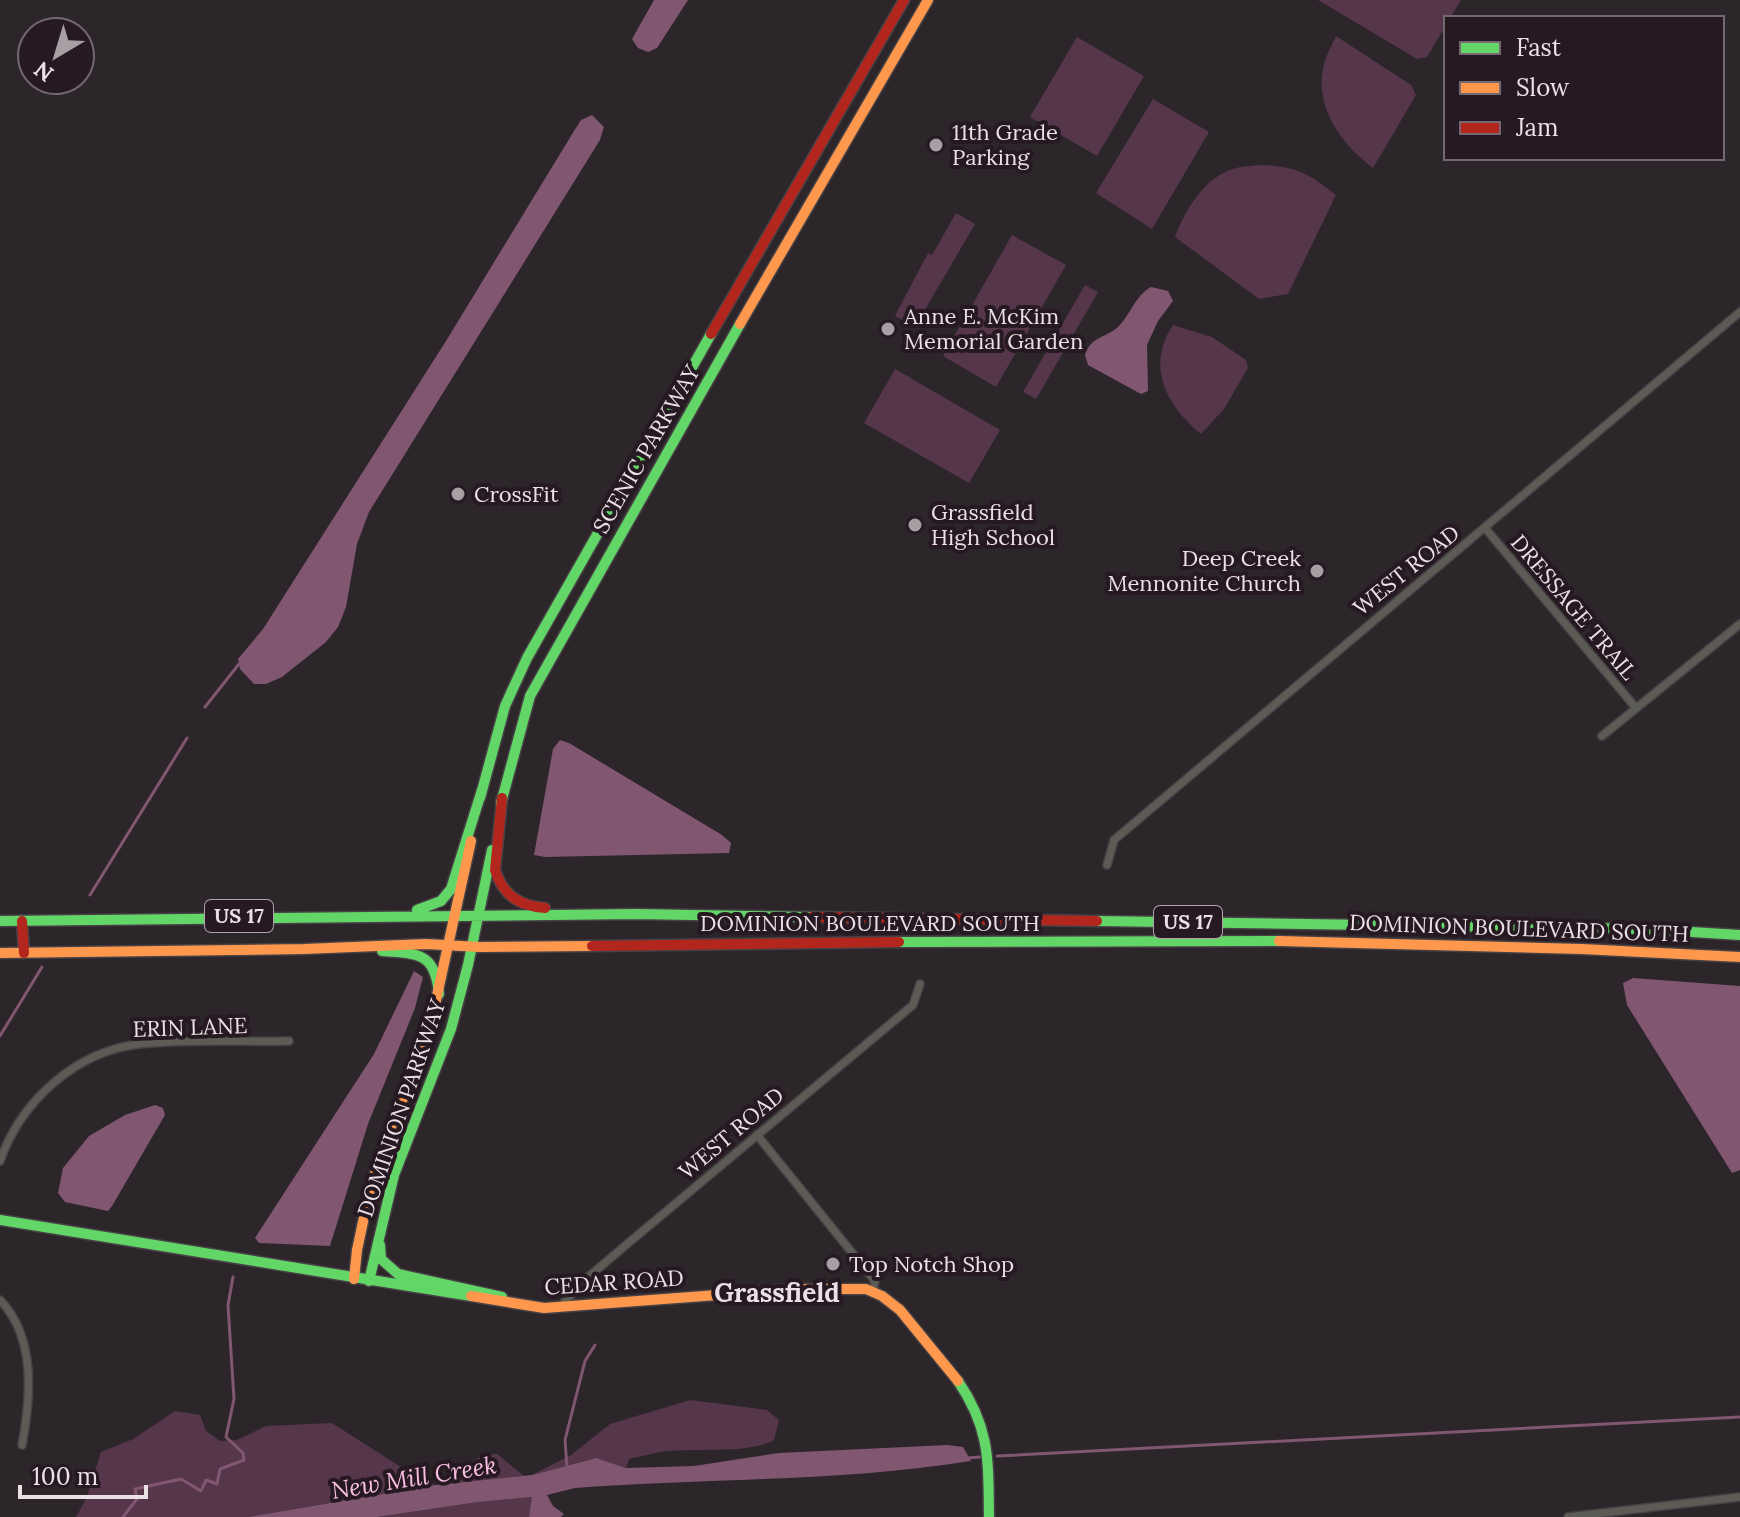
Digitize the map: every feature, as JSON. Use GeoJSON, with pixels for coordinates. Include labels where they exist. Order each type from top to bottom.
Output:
{"type":"FeatureCollection","features":[{"type":"Feature","properties":{"kind":"main road","name":"SCENIC PARKWAY"},"geometry":{"type":"LineString","coordinates":[[450,944],[482,790],[505,706],[527,658],[830,124],[904,0]]}},
{"type":"Feature","properties":{"kind":"main road","name":"SCENIC PARKWAY"},"geometry":{"type":"LineString","coordinates":[[471,947],[502,798],[530,696],[811,199],[928,0]]}},
{"type":"Feature","properties":{"kind":"main road"},"geometry":{"type":"LineString","coordinates":[[372,914],[424,909],[444,897],[457,873],[482,790]]}},
{"type":"Feature","properties":{"kind":"main road"},"geometry":{"type":"LineString","coordinates":[[502,798],[495,870],[503,890],[525,905],[540,908],[580,907],[607,914]]}},
{"type":"Feature","properties":{"kind":"main road","name":"US 17"},"geometry":{"type":"LineString","coordinates":[[0,921],[372,914],[636,914],[1644,929],[1740,935]]}},
{"type":"Feature","properties":{"kind":"main road"},"geometry":{"type":"LineString","coordinates":[[820,944],[821,916]]}},
{"type":"Feature","properties":{"kind":"main road"},"geometry":{"type":"LineString","coordinates":[[22,921],[24,953]]}},
{"type":"Feature","properties":{"kind":"main road","name":"DOMINION BOULEVARD SOUTH"},"geometry":{"type":"LineString","coordinates":[[0,953],[450,944],[471,947],[1353,942],[1527,946],[1740,957]]}},
{"type":"Feature","properties":{"kind":"main road","name":"DOMINION PARKWAY"},"geometry":{"type":"LineString","coordinates":[[354,1279],[370,1189],[392,1124],[427,1041],[450,944]]}},
{"type":"Feature","properties":{"kind":"main road"},"geometry":{"type":"LineString","coordinates":[[339,947],[421,956],[432,962],[438,973],[439,994]]}},
{"type":"Feature","properties":{"kind":"main road","name":"DOMINION PARKWAY"},"geometry":{"type":"LineString","coordinates":[[369,1281],[394,1175],[451,1029],[471,947]]}},
{"type":"Feature","properties":{"kind":"main road","name":"CEDAR ROAD"},"geometry":{"type":"LineString","coordinates":[[0,1220],[535,1307],[560,1308],[796,1289],[855,1287],[873,1291]]}},
{"type":"Feature","properties":{"kind":"main road"},"geometry":{"type":"LineString","coordinates":[[380,1230],[381,1259],[398,1274],[476,1290],[535,1307]]}},
{"type":"Feature","properties":{"kind":"main road"},"geometry":{"type":"LineString","coordinates":[[873,1291],[893,1304],[923,1336],[974,1405],[988,1452],[989,1517]]}},
{"type":"Feature","properties":{"kind":"street","name":"WEST ROAD"},"geometry":{"type":"LineString","coordinates":[[1107,865],[1114,840],[1740,312]]}},
{"type":"Feature","properties":{"kind":"street","name":"DRESSAGE TRAIL"},"geometry":{"type":"LineString","coordinates":[[1485,528],[1636,708]]}},
{"type":"Feature","properties":{"kind":"street"},"geometry":{"type":"LineString","coordinates":[[1602,736],[1740,624]]}},
{"type":"Feature","properties":{"kind":"street","name":"WEST ROAD"},"geometry":{"type":"LineString","coordinates":[[560,1308],[587,1278],[913,1005],[920,984]]}},
{"type":"Feature","properties":{"kind":"street","name":"ERIN LANE"},"geometry":{"type":"LineString","coordinates":[[0,1161],[16,1126],[38,1097],[55,1081],[95,1057],[140,1044],[289,1041]]}},
{"type":"Feature","properties":{"kind":"street"},"geometry":{"type":"LineString","coordinates":[[757,1135],[875,1281],[873,1291]]}},
{"type":"Feature","properties":{"kind":"street"},"geometry":{"type":"LineString","coordinates":[[0,1300],[11,1312],[24,1340],[27,1398],[22,1445]]}},
{"type":"Feature","properties":{"kind":"street"},"geometry":{"type":"LineString","coordinates":[[1568,1517],[1740,1497]]}},
{"type":"Feature","properties":{"kind":"shaded area"},"geometry":{"type":"Polygon","coordinates":[[[654,0],[688,0],[657,48],[648,52],[638,48],[632,39],[654,0]]]}},
{"type":"Feature","properties":{"kind":"shaded area"},"geometry":{"type":"Polygon","coordinates":[[[1318,0],[1461,0],[1451,16],[1444,16],[1444,28],[1427,57],[1417,59],[1318,0]]]}},
{"type":"Feature","properties":{"kind":"shaded area"},"geometry":{"type":"Polygon","coordinates":[[[1336,36],[1411,85],[1416,95],[1373,168],[1341,136],[1326,110],[1322,80],[1325,61],[1336,36]]]}},
{"type":"Feature","properties":{"kind":"shaded area"},"geometry":{"type":"Polygon","coordinates":[[[1077,37],[1144,76],[1097,156],[1030,117],[1077,37]]]}},
{"type":"Feature","properties":{"kind":"shaded area"},"geometry":{"type":"Polygon","coordinates":[[[1153,99],[1209,132],[1152,229],[1096,193],[1153,99]]]}},
{"type":"Feature","properties":{"kind":"shaded area"},"geometry":{"type":"Polygon","coordinates":[[[592,115],[604,127],[600,140],[369,512],[357,544],[346,607],[338,627],[326,642],[282,677],[266,684],[254,684],[240,669],[238,659],[263,629],[446,341],[581,120],[592,115]]]}},
{"type":"Feature","properties":{"kind":"shaded area"},"geometry":{"type":"Polygon","coordinates":[[[1261,165],[1301,172],[1336,195],[1288,294],[1259,299],[1175,237],[1191,205],[1215,178],[1236,168],[1261,165]]]}},
{"type":"Feature","properties":{"kind":"shaded area"},"geometry":{"type":"Polygon","coordinates":[[[956,213],[975,224],[915,327],[895,316],[928,253],[932,255],[956,213]]]}},
{"type":"Feature","properties":{"kind":"shaded area"},"geometry":{"type":"Polygon","coordinates":[[[1012,235],[1066,265],[996,387],[943,356],[1012,235]]]}},
{"type":"Feature","properties":{"kind":"shaded area"},"geometry":{"type":"Polygon","coordinates":[[[1085,285],[1098,292],[1036,399],[1023,392],[1085,285]]]}},
{"type":"Feature","properties":{"kind":"shaded area"},"geometry":{"type":"Polygon","coordinates":[[[1151,287],[1168,291],[1173,301],[1158,321],[1147,345],[1148,391],[1141,394],[1088,365],[1085,355],[1091,344],[1118,327],[1141,295],[1151,287]]]}},
{"type":"Feature","properties":{"kind":"shaded area"},"geometry":{"type":"Polygon","coordinates":[[[1173,325],[1212,337],[1246,360],[1248,368],[1224,409],[1201,434],[1178,411],[1164,385],[1161,356],[1173,325]]]}},
{"type":"Feature","properties":{"kind":"shaded area"},"geometry":{"type":"Polygon","coordinates":[[[895,369],[1000,430],[969,483],[864,423],[895,369]]]}},
{"type":"Feature","properties":{"kind":"shaded area"},"geometry":{"type":"Polygon","coordinates":[[[560,740],[722,835],[731,843],[729,853],[534,855],[553,749],[560,740]]]}},
{"type":"Feature","properties":{"kind":"shaded area"},"geometry":{"type":"Polygon","coordinates":[[[414,971],[423,977],[415,1008],[368,1124],[330,1246],[259,1243],[255,1238],[374,1054],[414,971]]]}},
{"type":"Feature","properties":{"kind":"shaded area"},"geometry":{"type":"Polygon","coordinates":[[[1633,978],[1740,986],[1740,1170],[1732,1173],[1627,1005],[1623,983],[1633,978]]]}},
{"type":"Feature","properties":{"kind":"shaded area"},"geometry":{"type":"Polygon","coordinates":[[[155,1105],[163,1108],[165,1115],[108,1211],[65,1202],[58,1193],[63,1168],[89,1136],[125,1115],[155,1105]]]}},
{"type":"Feature","properties":{"kind":"shaded area"},"geometry":{"type":"Polygon","coordinates":[[[690,1400],[767,1410],[779,1420],[774,1440],[750,1448],[660,1452],[629,1459],[626,1468],[595,1458],[532,1475],[571,1455],[610,1424],[690,1400]]]}},
{"type":"Feature","properties":{"kind":"shaded area"},"geometry":{"type":"Polygon","coordinates":[[[175,1411],[200,1415],[206,1431],[220,1441],[237,1440],[266,1426],[332,1423],[418,1478],[436,1485],[248,1517],[76,1517],[86,1499],[101,1452],[133,1439],[175,1411]]]}},
{"type":"Feature","properties":{"kind":"shaded area"},"geometry":{"type":"Polygon","coordinates":[[[947,1445],[963,1447],[971,1461],[873,1473],[575,1488],[547,1495],[553,1506],[564,1514],[561,1517],[529,1517],[532,1497],[377,1517],[248,1517],[436,1485],[532,1475],[596,1458],[626,1468],[694,1466],[779,1453],[947,1445]]]}},
{"type":"Feature","properties":{"kind":"shaded area"},"geometry":{"type":"Polygon","coordinates":[[[483,1454],[497,1454],[524,1476],[445,1484],[483,1454]]]}},
{"type":"Feature","properties":{"kind":"shaded area"},"geometry":{"type":"Polygon","coordinates":[[[533,1497],[529,1517],[377,1517],[478,1502],[533,1497]]]}},
{"type":"Feature","properties":{"kind":"waterway"},"geometry":{"type":"LineString","coordinates":[[205,707],[239,664]]}},
{"type":"Feature","properties":{"kind":"waterway"},"geometry":{"type":"LineString","coordinates":[[90,895],[187,738]]}},
{"type":"Feature","properties":{"kind":"waterway"},"geometry":{"type":"LineString","coordinates":[[0,1036],[42,967]]}},
{"type":"Feature","properties":{"kind":"waterway"},"geometry":{"type":"LineString","coordinates":[[123,1517],[137,1499],[135,1489],[181,1479],[201,1491],[206,1480],[217,1484],[220,1469],[244,1460],[243,1453],[226,1437],[234,1399],[228,1305],[233,1277]]}},
{"type":"Feature","properties":{"kind":"waterway"},"geometry":{"type":"LineString","coordinates":[[567,1467],[565,1440],[585,1361],[595,1345]]}},
{"type":"Feature","properties":{"kind":"waterway"},"geometry":{"type":"LineString","coordinates":[[997,1456],[1740,1417]]}},
{"type":"Feature","properties":{"kind":"waterway"},"geometry":{"type":"LineString","coordinates":[[967,1458],[980,1457]]}},
{"type":"Feature","properties":{"kind":"traffic: fast"},"geometry":{"type":"LineString","coordinates":[[501,803],[530,696],[740,324]]}},
{"type":"Feature","properties":{"kind":"traffic: fast"},"geometry":{"type":"LineString","coordinates":[[480,798],[505,706],[527,658],[711,334]]}},
{"type":"Feature","properties":{"kind":"traffic: fast"},"geometry":{"type":"LineString","coordinates":[[417,910],[441,901],[451,889],[482,790]]}},
{"type":"Feature","properties":{"kind":"traffic: fast"},"geometry":{"type":"LineString","coordinates":[[369,1281],[394,1175],[451,1029],[492,850]]}},
{"type":"Feature","properties":{"kind":"traffic: fast"},"geometry":{"type":"LineString","coordinates":[[0,921],[636,914],[812,917]]}},
{"type":"Feature","properties":{"kind":"traffic: fast"},"geometry":{"type":"LineString","coordinates":[[1097,921],[1644,929],[1740,935]]}},
{"type":"Feature","properties":{"kind":"traffic: fast"},"geometry":{"type":"LineString","coordinates":[[899,942],[1279,941]]}},
{"type":"Feature","properties":{"kind":"traffic: fast"},"geometry":{"type":"LineString","coordinates":[[382,951],[423,958],[434,970],[439,994]]}},
{"type":"Feature","properties":{"kind":"traffic: fast"},"geometry":{"type":"LineString","coordinates":[[0,1220],[471,1296]]}},
{"type":"Feature","properties":{"kind":"traffic: fast"},"geometry":{"type":"LineString","coordinates":[[380,1245],[381,1259],[398,1274],[502,1297]]}},
{"type":"Feature","properties":{"kind":"traffic: fast"},"geometry":{"type":"LineString","coordinates":[[958,1381],[977,1415],[986,1446],[989,1517]]}},
{"type":"Feature","properties":{"kind":"traffic: slow"},"geometry":{"type":"LineString","coordinates":[[740,324],[928,0]]}},
{"type":"Feature","properties":{"kind":"traffic: slow"},"geometry":{"type":"LineString","coordinates":[[354,1279],[370,1189],[392,1124],[427,1041],[471,841]]}},
{"type":"Feature","properties":{"kind":"traffic: slow"},"geometry":{"type":"LineString","coordinates":[[1279,941],[1582,949],[1740,957]]}},
{"type":"Feature","properties":{"kind":"traffic: slow"},"geometry":{"type":"LineString","coordinates":[[0,953],[304,949],[426,944],[592,946]]}},
{"type":"Feature","properties":{"kind":"traffic: slow"},"geometry":{"type":"LineString","coordinates":[[471,1296],[544,1308],[796,1289],[866,1289],[882,1296],[900,1310],[958,1381]]}},
{"type":"Feature","properties":{"kind":"traffic: jam"},"geometry":{"type":"LineString","coordinates":[[711,334],[904,0]]}},
{"type":"Feature","properties":{"kind":"traffic: jam"},"geometry":{"type":"LineString","coordinates":[[502,798],[495,870],[498,879],[513,898],[527,905],[545,908]]}},
{"type":"Feature","properties":{"kind":"traffic: jam"},"geometry":{"type":"LineString","coordinates":[[812,917],[1097,921]]}},
{"type":"Feature","properties":{"kind":"traffic: jam"},"geometry":{"type":"LineString","coordinates":[[22,921],[24,953]]}},
{"type":"Feature","properties":{"kind":"traffic: jam"},"geometry":{"type":"LineString","coordinates":[[592,946],[899,942]]}},
{"type":"Feature","properties":{"kind":"place","name":"11th Grade Parking"},"geometry":{"type":"Point","coordinates":[936,145]}},
{"type":"Feature","properties":{"kind":"place","name":"Anne E. McKim Memorial Garden"},"geometry":{"type":"Point","coordinates":[888,329]}},
{"type":"Feature","properties":{"kind":"place","name":"CrossFit"},"geometry":{"type":"Point","coordinates":[458,494]}},
{"type":"Feature","properties":{"kind":"place","name":"Grassfield High School"},"geometry":{"type":"Point","coordinates":[915,525]}},
{"type":"Feature","properties":{"kind":"place","name":"Deep Creek Mennonite Church"},"geometry":{"type":"Point","coordinates":[1317,571]}},
{"type":"Feature","properties":{"kind":"place","name":"Top Notch Shop"},"geometry":{"type":"Point","coordinates":[833,1264]}},
{"type":"Feature","properties":{"kind":"district","name":"Grassfield"},"geometry":{"type":"Point","coordinates":[777,1293]}},
{"type":"Feature","properties":{"kind":"water label","name":"New Mill Creek"},"geometry":{"type":"Point","coordinates":[414,1478]}}]}
